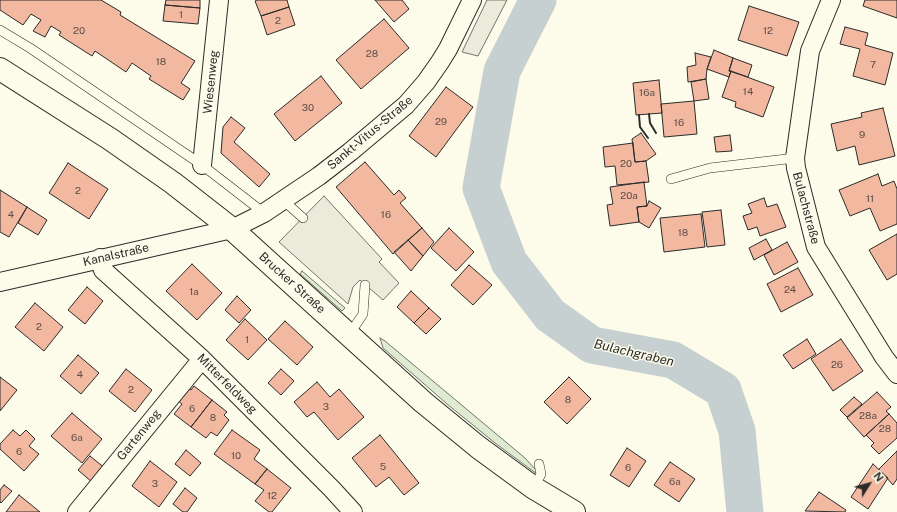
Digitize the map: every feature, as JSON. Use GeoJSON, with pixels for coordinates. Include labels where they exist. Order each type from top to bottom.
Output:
{"type":"FeatureCollection","features":[{"type":"Feature","properties":{"kind":"main road","name":"Brucker Straße"},"geometry":{"type":"LineString","coordinates":[[0,69],[110,139],[172,182],[232,229],[441,417],[478,448],[534,488],[574,512]]}},
{"type":"Feature","properties":{"kind":"street","name":"Wiesenweg"},"geometry":{"type":"LineString","coordinates":[[202,165],[219,0]]}},
{"type":"Feature","properties":{"kind":"street","name":"Sankt-Vitus-Straße"},"geometry":{"type":"LineString","coordinates":[[232,229],[284,201],[350,152],[406,105],[426,82],[440,62],[472,0]]}},
{"type":"Feature","properties":{"kind":"street","name":"Bulachstraße"},"geometry":{"type":"LineString","coordinates":[[832,0],[810,51],[795,158],[796,168],[816,247],[880,350],[897,374]]}},
{"type":"Feature","properties":{"kind":"street","name":"Kanalstraße"},"geometry":{"type":"LineString","coordinates":[[0,282],[232,229]]}},
{"type":"Feature","properties":{"kind":"street","name":"Mitterfeldweg"},"geometry":{"type":"LineString","coordinates":[[100,258],[103,270],[202,359],[332,489],[353,512]]}},
{"type":"Feature","properties":{"kind":"street","name":"Gartenweg"},"geometry":{"type":"LineString","coordinates":[[78,512],[202,359]]}},
{"type":"Feature","properties":{"kind":"lane"},"geometry":{"type":"LineString","coordinates":[[0,30],[30,48],[202,165],[264,213]]}},
{"type":"Feature","properties":{"kind":"lane"},"geometry":{"type":"LineString","coordinates":[[671,179],[710,168],[795,158]]}},
{"type":"Feature","properties":{"kind":"lane"},"geometry":{"type":"LineString","coordinates":[[284,201],[303,218]]}},
{"type":"Feature","properties":{"kind":"lane"},"geometry":{"type":"LineString","coordinates":[[349,334],[363,314],[365,285]]}},
{"type":"Feature","properties":{"kind":"lane"},"geometry":{"type":"LineString","coordinates":[[534,488],[541,474],[539,464]]}},
{"type":"Feature","properties":{"kind":"green space"},"geometry":{"type":"Polygon","coordinates":[[[302,271],[345,308],[342,311],[300,274],[302,271]]]}},
{"type":"Feature","properties":{"kind":"green space"},"geometry":{"type":"Polygon","coordinates":[[[380,338],[525,458],[536,470],[537,474],[495,443],[447,404],[383,348],[380,338]]]}},
{"type":"Feature","properties":{"kind":"shaded area"},"geometry":{"type":"Polygon","coordinates":[[[487,0],[507,0],[478,56],[462,52],[487,0]]]}},
{"type":"Feature","properties":{"kind":"shaded area"},"geometry":{"type":"Polygon","coordinates":[[[324,196],[382,259],[379,262],[399,283],[383,300],[360,280],[353,287],[348,304],[279,242],[324,196]]]}},
{"type":"Feature","properties":{"kind":"building"},"geometry":{"type":"Polygon","coordinates":[[[0,0],[101,0],[121,12],[120,15],[195,61],[181,83],[190,89],[183,100],[149,79],[151,76],[132,63],[126,72],[95,51],[92,56],[59,35],[61,32],[51,26],[45,37],[33,31],[41,20],[31,14],[23,25],[0,10],[0,0]]]}},
{"type":"Feature","properties":{"kind":"building"},"geometry":{"type":"Polygon","coordinates":[[[166,0],[200,0],[200,8],[165,5],[166,0]]]}},
{"type":"Feature","properties":{"kind":"building"},"geometry":{"type":"Polygon","coordinates":[[[287,0],[289,7],[261,16],[255,1],[287,0]]]}},
{"type":"Feature","properties":{"kind":"building"},"geometry":{"type":"Polygon","coordinates":[[[375,0],[402,0],[409,9],[394,22],[375,0]]]}},
{"type":"Feature","properties":{"kind":"building"},"geometry":{"type":"Polygon","coordinates":[[[865,0],[897,0],[897,18],[863,6],[865,0]]]}},
{"type":"Feature","properties":{"kind":"building"},"geometry":{"type":"Polygon","coordinates":[[[165,5],[200,8],[198,24],[163,21],[165,5]]]}},
{"type":"Feature","properties":{"kind":"building"},"geometry":{"type":"Polygon","coordinates":[[[749,6],[799,22],[787,56],[738,40],[749,6]]]}},
{"type":"Feature","properties":{"kind":"building"},"geometry":{"type":"Polygon","coordinates":[[[289,7],[295,25],[267,35],[261,16],[289,7]]]}},
{"type":"Feature","properties":{"kind":"building"},"geometry":{"type":"Polygon","coordinates":[[[384,19],[409,48],[361,89],[336,60],[384,19]]]}},
{"type":"Feature","properties":{"kind":"building"},"geometry":{"type":"Polygon","coordinates":[[[845,27],[868,33],[865,45],[893,53],[885,85],[853,76],[860,49],[840,44],[845,27]]]}},
{"type":"Feature","properties":{"kind":"building"},"geometry":{"type":"Polygon","coordinates":[[[714,50],[733,58],[729,71],[731,71],[729,77],[707,69],[714,50]]]}},
{"type":"Feature","properties":{"kind":"building"},"geometry":{"type":"Polygon","coordinates":[[[695,53],[711,57],[707,69],[706,79],[688,82],[687,67],[696,65],[695,53]]]}},
{"type":"Feature","properties":{"kind":"building"},"geometry":{"type":"Polygon","coordinates":[[[733,58],[752,65],[748,77],[729,71],[733,58]]]}},
{"type":"Feature","properties":{"kind":"building"},"geometry":{"type":"Polygon","coordinates":[[[731,71],[774,87],[763,117],[735,107],[736,102],[722,97],[731,71]]]}},
{"type":"Feature","properties":{"kind":"building"},"geometry":{"type":"Polygon","coordinates":[[[321,76],[342,103],[295,141],[274,114],[321,76]]]}},
{"type":"Feature","properties":{"kind":"building"},"geometry":{"type":"Polygon","coordinates":[[[706,79],[709,99],[694,101],[691,82],[706,79]]]}},
{"type":"Feature","properties":{"kind":"building"},"geometry":{"type":"Polygon","coordinates":[[[659,80],[662,113],[636,115],[633,83],[659,80]]]}},
{"type":"Feature","properties":{"kind":"building"},"geometry":{"type":"Polygon","coordinates":[[[446,87],[473,107],[436,157],[409,136],[446,87]]]}},
{"type":"Feature","properties":{"kind":"building"},"geometry":{"type":"Polygon","coordinates":[[[694,101],[697,134],[664,137],[661,104],[694,101]]]}},
{"type":"Feature","properties":{"kind":"building"},"geometry":{"type":"Polygon","coordinates":[[[883,108],[895,156],[859,165],[855,146],[837,151],[831,124],[862,117],[861,113],[883,108]]]}},
{"type":"Feature","properties":{"kind":"building"},"geometry":{"type":"Polygon","coordinates":[[[231,117],[245,128],[234,142],[270,174],[259,187],[221,153],[223,127],[231,117]]]}},
{"type":"Feature","properties":{"kind":"building"},"geometry":{"type":"Polygon","coordinates":[[[641,133],[656,154],[646,161],[635,162],[632,139],[641,133]]]}},
{"type":"Feature","properties":{"kind":"building"},"geometry":{"type":"Polygon","coordinates":[[[730,135],[732,151],[716,152],[714,137],[730,135]]]}},
{"type":"Feature","properties":{"kind":"building"},"geometry":{"type":"Polygon","coordinates":[[[633,143],[635,162],[646,161],[649,182],[617,185],[615,166],[605,167],[603,147],[633,143]]]}},
{"type":"Feature","properties":{"kind":"building"},"geometry":{"type":"Polygon","coordinates":[[[365,162],[394,195],[399,190],[406,198],[400,203],[422,228],[393,254],[336,187],[365,162]]]}},
{"type":"Feature","properties":{"kind":"building"},"geometry":{"type":"Polygon","coordinates":[[[68,163],[108,189],[89,219],[49,193],[68,163]]]}},
{"type":"Feature","properties":{"kind":"building"},"geometry":{"type":"Polygon","coordinates":[[[878,174],[882,186],[894,181],[897,189],[897,224],[880,231],[870,208],[850,216],[839,190],[878,174]]]}},
{"type":"Feature","properties":{"kind":"building"},"geometry":{"type":"Polygon","coordinates":[[[644,182],[647,206],[637,207],[639,222],[610,226],[607,205],[613,204],[610,187],[644,182]]]}},
{"type":"Feature","properties":{"kind":"building"},"geometry":{"type":"Polygon","coordinates":[[[0,190],[27,207],[9,237],[0,232],[0,190]]]}},
{"type":"Feature","properties":{"kind":"building"},"geometry":{"type":"Polygon","coordinates":[[[764,198],[767,207],[777,204],[786,227],[760,236],[757,227],[748,230],[743,216],[752,213],[748,204],[764,198]]]}},
{"type":"Feature","properties":{"kind":"building"},"geometry":{"type":"Polygon","coordinates":[[[649,201],[661,208],[649,228],[639,222],[637,207],[647,206],[649,201]]]}},
{"type":"Feature","properties":{"kind":"building"},"geometry":{"type":"Polygon","coordinates":[[[27,207],[47,220],[38,235],[18,223],[27,207]]]}},
{"type":"Feature","properties":{"kind":"building"},"geometry":{"type":"Polygon","coordinates":[[[721,210],[725,245],[707,247],[702,212],[721,210]]]}},
{"type":"Feature","properties":{"kind":"building"},"geometry":{"type":"Polygon","coordinates":[[[701,214],[705,247],[664,252],[660,218],[701,214]]]}},
{"type":"Feature","properties":{"kind":"building"},"geometry":{"type":"Polygon","coordinates":[[[422,228],[434,242],[423,256],[408,240],[422,228]]]}},
{"type":"Feature","properties":{"kind":"building"},"geometry":{"type":"Polygon","coordinates":[[[449,228],[474,252],[456,271],[431,248],[449,228]]]}},
{"type":"Feature","properties":{"kind":"building"},"geometry":{"type":"Polygon","coordinates":[[[897,234],[897,274],[887,280],[869,250],[897,234]]]}},
{"type":"Feature","properties":{"kind":"building"},"geometry":{"type":"Polygon","coordinates":[[[766,239],[772,250],[754,260],[749,248],[766,239]]]}},
{"type":"Feature","properties":{"kind":"building"},"geometry":{"type":"Polygon","coordinates":[[[408,240],[423,256],[411,271],[394,252],[408,240]]]}},
{"type":"Feature","properties":{"kind":"building"},"geometry":{"type":"Polygon","coordinates":[[[787,242],[798,262],[774,275],[764,255],[787,242]]]}},
{"type":"Feature","properties":{"kind":"building"},"geometry":{"type":"Polygon","coordinates":[[[192,264],[222,293],[197,320],[166,291],[192,264]]]}},
{"type":"Feature","properties":{"kind":"building"},"geometry":{"type":"Polygon","coordinates":[[[469,265],[492,285],[473,305],[451,285],[469,265]]]}},
{"type":"Feature","properties":{"kind":"building"},"geometry":{"type":"Polygon","coordinates":[[[798,268],[813,295],[781,312],[767,284],[798,268]]]}},
{"type":"Feature","properties":{"kind":"building"},"geometry":{"type":"Polygon","coordinates":[[[87,287],[103,301],[85,324],[68,310],[87,287]]]}},
{"type":"Feature","properties":{"kind":"building"},"geometry":{"type":"Polygon","coordinates":[[[411,291],[429,308],[414,323],[397,307],[411,291]]]}},
{"type":"Feature","properties":{"kind":"building"},"geometry":{"type":"Polygon","coordinates":[[[237,296],[251,310],[239,323],[225,310],[237,296]]]}},
{"type":"Feature","properties":{"kind":"building"},"geometry":{"type":"Polygon","coordinates":[[[35,303],[63,327],[44,351],[15,327],[35,303]]]}},
{"type":"Feature","properties":{"kind":"building"},"geometry":{"type":"Polygon","coordinates":[[[429,308],[441,319],[426,334],[414,323],[429,308]]]}},
{"type":"Feature","properties":{"kind":"building"},"geometry":{"type":"Polygon","coordinates":[[[245,319],[267,340],[248,360],[226,340],[245,319]]]}},
{"type":"Feature","properties":{"kind":"building"},"geometry":{"type":"Polygon","coordinates":[[[285,321],[313,347],[297,365],[268,339],[285,321]]]}},
{"type":"Feature","properties":{"kind":"building"},"geometry":{"type":"Polygon","coordinates":[[[807,339],[816,354],[793,369],[783,355],[807,339]]]}},
{"type":"Feature","properties":{"kind":"building"},"geometry":{"type":"Polygon","coordinates":[[[841,339],[863,371],[833,391],[811,359],[841,339]]]}},
{"type":"Feature","properties":{"kind":"building"},"geometry":{"type":"Polygon","coordinates":[[[78,355],[99,373],[81,394],[60,376],[78,355]]]}},
{"type":"Feature","properties":{"kind":"building"},"geometry":{"type":"Polygon","coordinates":[[[126,369],[152,390],[135,412],[109,391],[126,369]]]}},
{"type":"Feature","properties":{"kind":"building"},"geometry":{"type":"Polygon","coordinates":[[[281,369],[294,381],[281,395],[268,383],[281,369]]]}},
{"type":"Feature","properties":{"kind":"building"},"geometry":{"type":"Polygon","coordinates":[[[0,377],[17,390],[0,411],[0,377]]]}},
{"type":"Feature","properties":{"kind":"building"},"geometry":{"type":"Polygon","coordinates":[[[569,377],[591,399],[567,424],[544,402],[569,377]]]}},
{"type":"Feature","properties":{"kind":"building"},"geometry":{"type":"Polygon","coordinates":[[[317,382],[330,397],[339,389],[364,417],[338,440],[314,412],[307,417],[294,402],[317,382]]]}},
{"type":"Feature","properties":{"kind":"building"},"geometry":{"type":"Polygon","coordinates":[[[186,386],[191,390],[194,386],[212,400],[191,427],[174,414],[182,404],[176,399],[186,386]]]}},
{"type":"Feature","properties":{"kind":"building"},"geometry":{"type":"Polygon","coordinates":[[[877,392],[891,407],[886,411],[889,414],[864,437],[847,418],[877,392]]]}},
{"type":"Feature","properties":{"kind":"building"},"geometry":{"type":"Polygon","coordinates":[[[854,397],[862,404],[847,417],[840,410],[854,397]]]}},
{"type":"Feature","properties":{"kind":"building"},"geometry":{"type":"Polygon","coordinates":[[[212,400],[227,412],[224,415],[229,420],[217,436],[211,432],[206,438],[191,427],[212,400]]]}},
{"type":"Feature","properties":{"kind":"building"},"geometry":{"type":"Polygon","coordinates":[[[72,413],[102,439],[82,463],[51,436],[72,413]]]}},
{"type":"Feature","properties":{"kind":"building"},"geometry":{"type":"Polygon","coordinates":[[[889,414],[897,423],[897,438],[879,454],[871,446],[874,443],[866,435],[889,414]]]}},
{"type":"Feature","properties":{"kind":"building"},"geometry":{"type":"Polygon","coordinates":[[[13,430],[20,436],[26,430],[35,439],[29,446],[39,454],[24,471],[0,449],[0,444],[13,430]]]}},
{"type":"Feature","properties":{"kind":"building"},"geometry":{"type":"Polygon","coordinates":[[[232,430],[260,450],[254,459],[267,469],[255,484],[214,454],[232,430]]]}},
{"type":"Feature","properties":{"kind":"building"},"geometry":{"type":"Polygon","coordinates":[[[380,435],[419,483],[404,495],[389,477],[376,487],[352,458],[380,435]]]}},
{"type":"Feature","properties":{"kind":"building"},"geometry":{"type":"Polygon","coordinates":[[[627,448],[646,461],[629,487],[610,475],[627,448]]]}},
{"type":"Feature","properties":{"kind":"building"},"geometry":{"type":"Polygon","coordinates":[[[186,450],[201,463],[190,476],[175,464],[186,450]]]}},
{"type":"Feature","properties":{"kind":"building"},"geometry":{"type":"Polygon","coordinates":[[[897,451],[897,479],[893,485],[879,469],[897,451]]]}},
{"type":"Feature","properties":{"kind":"building"},"geometry":{"type":"Polygon","coordinates":[[[90,456],[106,469],[93,483],[78,470],[90,456]]]}},
{"type":"Feature","properties":{"kind":"building"},"geometry":{"type":"Polygon","coordinates":[[[150,461],[177,482],[159,507],[132,486],[150,461]]]}},
{"type":"Feature","properties":{"kind":"building"},"geometry":{"type":"Polygon","coordinates":[[[670,462],[695,479],[679,502],[654,485],[670,462]]]}},
{"type":"Feature","properties":{"kind":"building"},"geometry":{"type":"Polygon","coordinates":[[[873,464],[888,478],[868,509],[851,497],[873,464]]]}},
{"type":"Feature","properties":{"kind":"building"},"geometry":{"type":"Polygon","coordinates":[[[267,469],[291,488],[272,512],[269,512],[255,501],[264,490],[255,484],[267,469]]]}},
{"type":"Feature","properties":{"kind":"building"},"geometry":{"type":"Polygon","coordinates":[[[4,485],[12,491],[1,503],[0,490],[4,485]]]}},
{"type":"Feature","properties":{"kind":"building"},"geometry":{"type":"Polygon","coordinates":[[[185,488],[197,498],[187,512],[183,512],[173,504],[185,488]]]}},
{"type":"Feature","properties":{"kind":"building"},"geometry":{"type":"Polygon","coordinates":[[[819,492],[846,510],[845,512],[805,511],[819,492]]]}},
{"type":"Feature","properties":{"kind":"building"},"geometry":{"type":"Polygon","coordinates":[[[19,495],[40,512],[6,512],[19,495]]]}},
{"type":"Feature","properties":{"kind":"waterway","name":"Bulachgraben"},"geometry":{"type":"LineString","coordinates":[[538,0],[502,71],[481,188],[509,262],[550,315],[592,345],[673,360],[723,390],[737,431],[745,512]]}},
{"type":"Feature","properties":{"kind":"wall"},"geometry":{"type":"LineString","coordinates":[[649,114],[650,123],[656,133]]}},
{"type":"Feature","properties":{"kind":"wall"},"geometry":{"type":"LineString","coordinates":[[639,115],[640,127],[648,138]]}}]}
